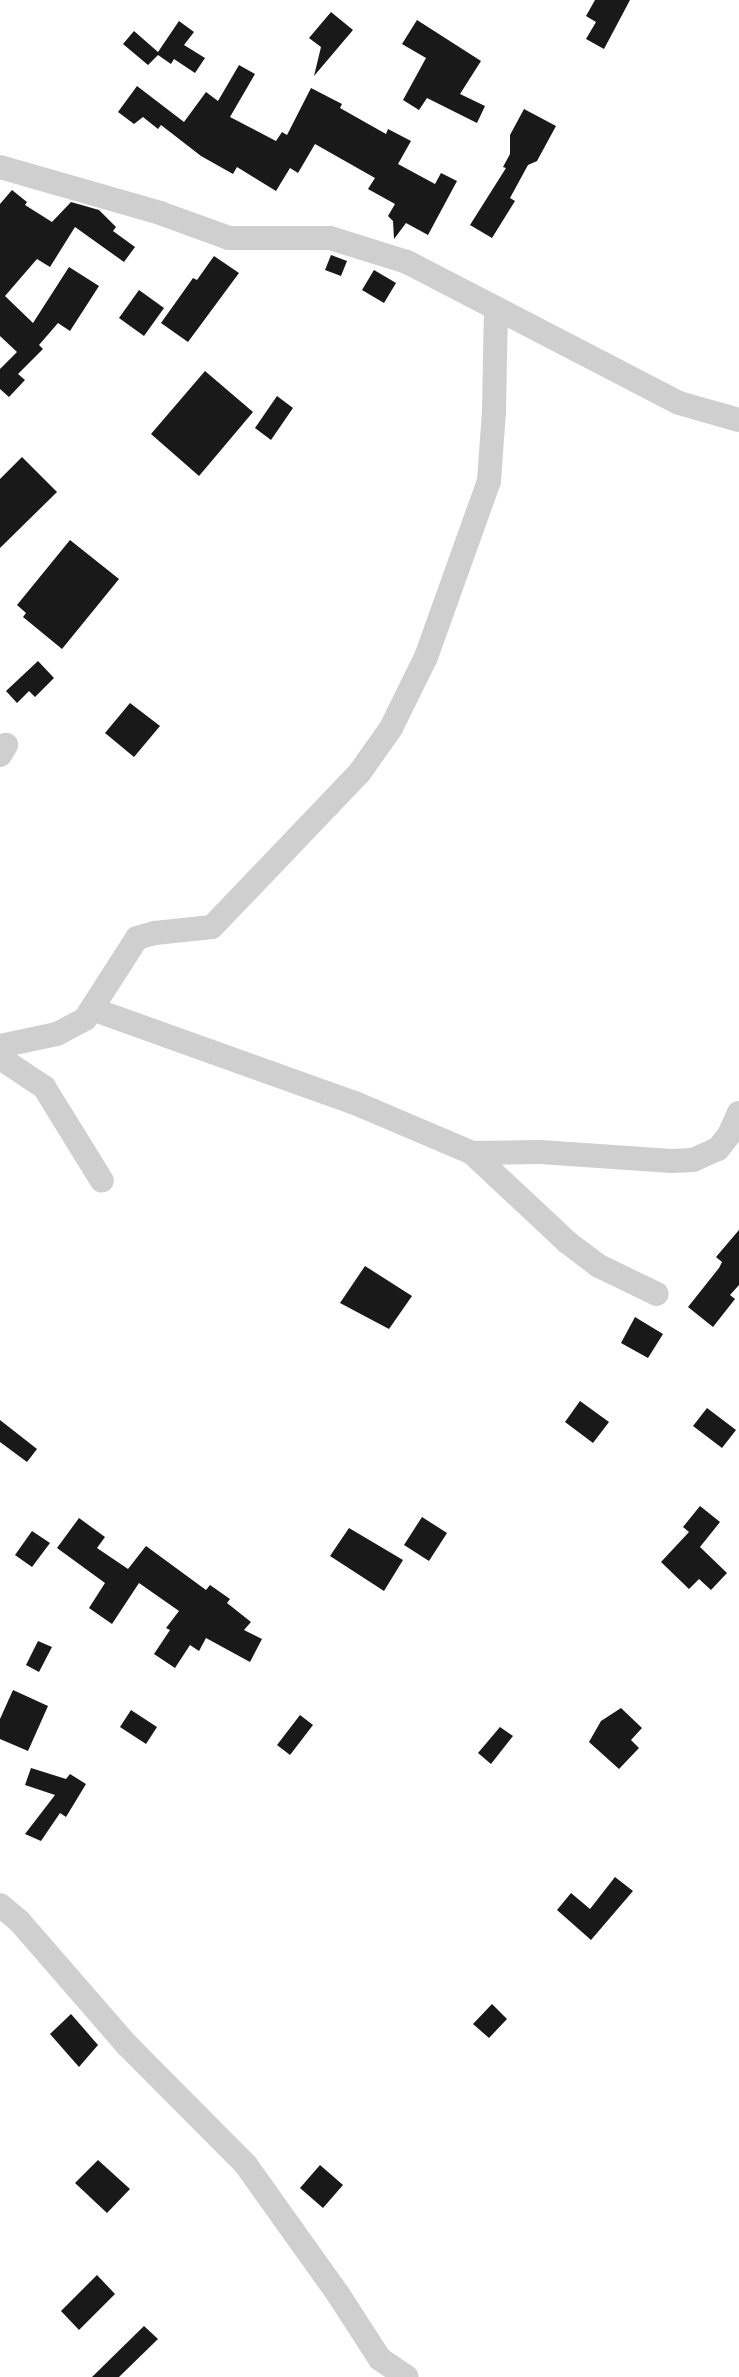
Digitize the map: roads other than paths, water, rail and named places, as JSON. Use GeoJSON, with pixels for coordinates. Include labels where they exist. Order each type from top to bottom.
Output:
{"type":"FeatureCollection","features":[{"type":"Feature","properties":{"kind":"street"},"geometry":{"type":"LineString","coordinates":[[0,167],[160,213],[229,238],[330,238],[407,261],[679,403],[739,420]]}},
{"type":"Feature","properties":{"kind":"street"},"geometry":{"type":"LineString","coordinates":[[0,1046],[57,1034],[85,1019],[137,938],[155,933],[212,927],[360,772],[391,728],[426,657],[489,481],[494,411],[496,309]]}},
{"type":"Feature","properties":{"kind":"street"},"geometry":{"type":"LineString","coordinates":[[92,1009],[356,1103],[472,1153],[567,1242],[599,1266],[657,1294]]}},
{"type":"Feature","properties":{"kind":"street"},"geometry":{"type":"LineString","coordinates":[[0,1058],[44,1087],[102,1181]]}},
{"type":"Feature","properties":{"kind":"street"},"geometry":{"type":"LineString","coordinates":[[472,1153],[540,1152],[672,1161],[693,1160],[718,1149],[729,1135],[739,1113]]}},
{"type":"Feature","properties":{"kind":"street"},"geometry":{"type":"LineString","coordinates":[[0,1905],[20,1922],[127,2045],[246,2165],[338,2294],[380,2359],[406,2377]]}}]}
